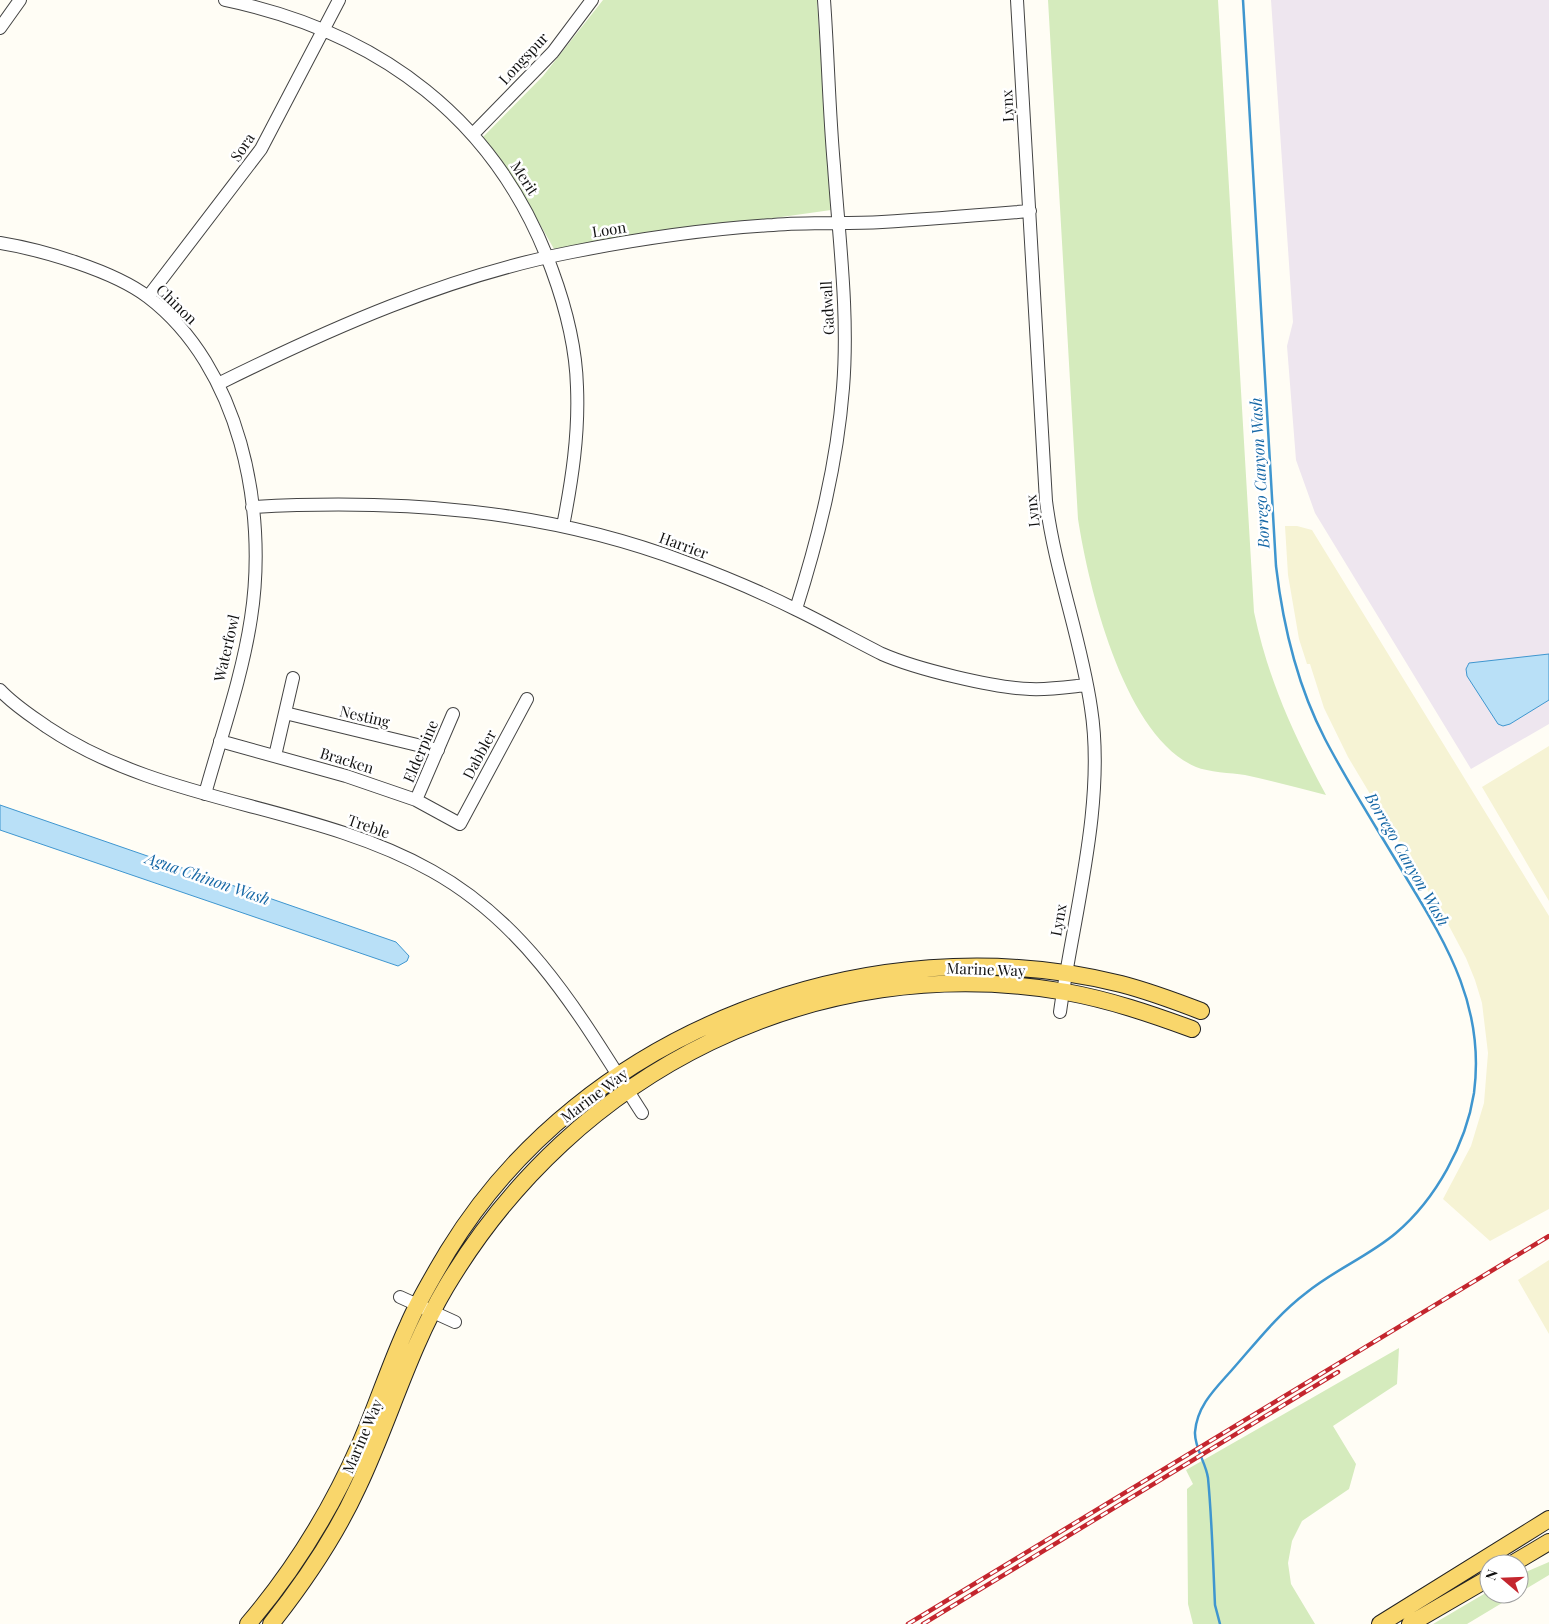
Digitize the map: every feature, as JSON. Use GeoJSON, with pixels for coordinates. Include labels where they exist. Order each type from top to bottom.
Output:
{"type":"FeatureCollection","features":[{"type":"Feature","properties":{"kind":"main road","name":"Marine Way"},"geometry":{"type":"LineString","coordinates":[[248,1624],[302,1554],[323,1519],[360,1443],[417,1305],[466,1224],[516,1163],[551,1128],[618,1075],[660,1048],[718,1019],[795,992],[879,973],[941,968],[989,967],[1066,974],[1120,984],[1201,1011]]}},
{"type":"Feature","properties":{"kind":"main road","name":"Marine Way"},"geometry":{"type":"LineString","coordinates":[[271,1624],[318,1561],[339,1526],[375,1450],[433,1312],[480,1234],[529,1173],[562,1142],[645,1077],[703,1045],[756,1022],[797,1008],[845,996],[917,985],[995,985],[1063,992],[1115,1003],[1192,1029]]}},
{"type":"Feature","properties":{"kind":"main road"},"geometry":{"type":"LineString","coordinates":[[1380,1624],[1549,1519]]}},
{"type":"Feature","properties":{"kind":"main road"},"geometry":{"type":"LineString","coordinates":[[1529,1554],[1549,1542]]}},
{"type":"Feature","properties":{"kind":"main road"},"geometry":{"type":"LineString","coordinates":[[1410,1624],[1479,1584]]}},
{"type":"Feature","properties":{"kind":"street"},"geometry":{"type":"LineString","coordinates":[[0,28],[20,0]]}},
{"type":"Feature","properties":{"kind":"street","name":"Merit"},"geometry":{"type":"LineString","coordinates":[[225,0],[284,14],[370,51],[413,79],[473,134],[500,169],[529,215],[548,258],[564,304],[573,347],[577,386],[574,457],[563,526]]}},
{"type":"Feature","properties":{"kind":"street","name":"Sora"},"geometry":{"type":"LineString","coordinates":[[148,297],[261,149],[339,0]]}},
{"type":"Feature","properties":{"kind":"street","name":"Longspur"},"geometry":{"type":"LineString","coordinates":[[473,134],[553,52],[592,0]]}},
{"type":"Feature","properties":{"kind":"street","name":"Gadwall"},"geometry":{"type":"LineString","coordinates":[[796,609],[815,550],[828,494],[841,417],[845,327],[824,0]]}},
{"type":"Feature","properties":{"kind":"street","name":"Lynx"},"geometry":{"type":"LineString","coordinates":[[1017,0],[1049,526],[1087,685],[1094,737],[1091,822],[1060,1012]]}},
{"type":"Feature","properties":{"kind":"street","name":"Loon"},"geometry":{"type":"LineString","coordinates":[[218,384],[327,331],[378,311],[464,280],[571,252],[674,236],[773,225],[838,223],[1030,211]]}},
{"type":"Feature","properties":{"kind":"street","name":"Chinon"},"geometry":{"type":"LineString","coordinates":[[0,243],[93,268],[120,280],[148,297],[186,334],[218,384],[239,434],[252,506]]}},
{"type":"Feature","properties":{"kind":"street","name":"Harrier"},"geometry":{"type":"LineString","coordinates":[[252,506],[322,503],[428,506],[490,513],[563,526],[633,544],[686,562],[796,609],[884,655],[939,672],[1032,690],[1087,685]]}},
{"type":"Feature","properties":{"kind":"street","name":"Waterfowl"},"geometry":{"type":"LineString","coordinates":[[205,794],[245,648],[251,617],[254,583],[252,506]]}},
{"type":"Feature","properties":{"kind":"street"},"geometry":{"type":"LineString","coordinates":[[275,756],[293,678]]}},
{"type":"Feature","properties":{"kind":"street","name":"Treble"},"geometry":{"type":"LineString","coordinates":[[0,690],[13,704],[64,738],[110,762],[151,779],[362,839],[397,853],[434,872],[504,924],[534,954],[575,1008],[642,1113]]}},
{"type":"Feature","properties":{"kind":"street","name":"Dabbler"},"geometry":{"type":"LineString","coordinates":[[460,824],[527,699]]}},
{"type":"Feature","properties":{"kind":"street","name":"Nesting"},"geometry":{"type":"LineString","coordinates":[[285,713],[438,750]]}},
{"type":"Feature","properties":{"kind":"street","name":"Elderpine"},"geometry":{"type":"LineString","coordinates":[[416,800],[453,714]]}},
{"type":"Feature","properties":{"kind":"street","name":"Bracken"},"geometry":{"type":"LineString","coordinates":[[220,740],[346,776],[416,800],[460,824]]}},
{"type":"Feature","properties":{"kind":"street"},"geometry":{"type":"LineString","coordinates":[[400,1297],[456,1322]]}},
{"type":"Feature","properties":{"kind":"shaded area"},"geometry":{"type":"Polygon","coordinates":[[[1271,0],[1549,0],[1549,724],[1471,769],[1315,513],[1296,460],[1287,346],[1293,322],[1271,0]]]}},
{"type":"Feature","properties":{"kind":"shaded area"},"geometry":{"type":"Polygon","coordinates":[[[1285,526],[1297,526],[1312,530],[1549,916],[1549,1209],[1490,1241],[1443,1199],[1471,1146],[1484,1103],[1488,1053],[1482,1003],[1466,958],[1449,926],[1348,757],[1324,708],[1310,664],[1307,664],[1299,639],[1288,575],[1285,526]]]}},
{"type":"Feature","properties":{"kind":"shaded area"},"geometry":{"type":"Polygon","coordinates":[[[1549,746],[1549,901],[1482,787],[1549,746]]]}},
{"type":"Feature","properties":{"kind":"shaded area"},"geometry":{"type":"Polygon","coordinates":[[[1549,1260],[1549,1334],[1518,1280],[1549,1260]]]}},
{"type":"Feature","properties":{"kind":"green space"},"geometry":{"type":"Polygon","coordinates":[[[603,0],[817,0],[831,210],[554,249],[517,184],[483,137],[543,76],[603,0]]]}},
{"type":"Feature","properties":{"kind":"green space"},"geometry":{"type":"Polygon","coordinates":[[[1048,0],[1218,0],[1254,612],[1274,683],[1283,706],[1326,795],[1245,775],[1196,767],[1171,750],[1149,725],[1130,693],[1114,658],[1091,583],[1078,519],[1048,0]]]}},
{"type":"Feature","properties":{"kind":"green space"},"geometry":{"type":"Polygon","coordinates":[[[1399,1348],[1397,1384],[1333,1426],[1356,1464],[1349,1489],[1302,1521],[1292,1541],[1288,1563],[1291,1584],[1315,1624],[1193,1624],[1188,1604],[1187,1489],[1193,1484],[1186,1470],[1399,1348]]]}},
{"type":"Feature","properties":{"kind":"green space"},"geometry":{"type":"Polygon","coordinates":[[[1549,1562],[1549,1575],[1529,1587],[1529,1571],[1549,1562]]]}},
{"type":"Feature","properties":{"kind":"green space"},"geometry":{"type":"Polygon","coordinates":[[[1479,1597],[1479,1604],[1500,1604],[1467,1624],[1433,1624],[1479,1597]]]}},
{"type":"Feature","properties":{"kind":"water"},"geometry":{"type":"Polygon","coordinates":[[[1549,654],[1549,700],[1510,724],[1503,726],[1498,724],[1467,676],[1466,669],[1469,663],[1549,654]]]}},
{"type":"Feature","properties":{"kind":"water","name":"Agua Chinon Wash"},"geometry":{"type":"Polygon","coordinates":[[[0,805],[396,942],[409,956],[407,961],[398,966],[0,830],[0,805]]]}},
{"type":"Feature","properties":{"kind":"waterway","name":"Borrego Canyon Wash"},"geometry":{"type":"LineString","coordinates":[[1220,1624],[1215,1605],[1208,1478],[1195,1438],[1199,1414],[1213,1391],[1285,1311],[1328,1277],[1386,1241],[1411,1219],[1424,1204],[1447,1169],[1464,1132],[1474,1093],[1476,1063],[1474,1034],[1469,1007],[1450,955],[1325,739],[1315,719],[1299,676],[1287,633],[1276,566],[1243,0]]}},
{"type":"Feature","properties":{"kind":"railway"},"geometry":{"type":"LineString","coordinates":[[908,1624],[1549,1236]]}},
{"type":"Feature","properties":{"kind":"railway"},"geometry":{"type":"LineString","coordinates":[[923,1624],[1338,1372]]}}]}
